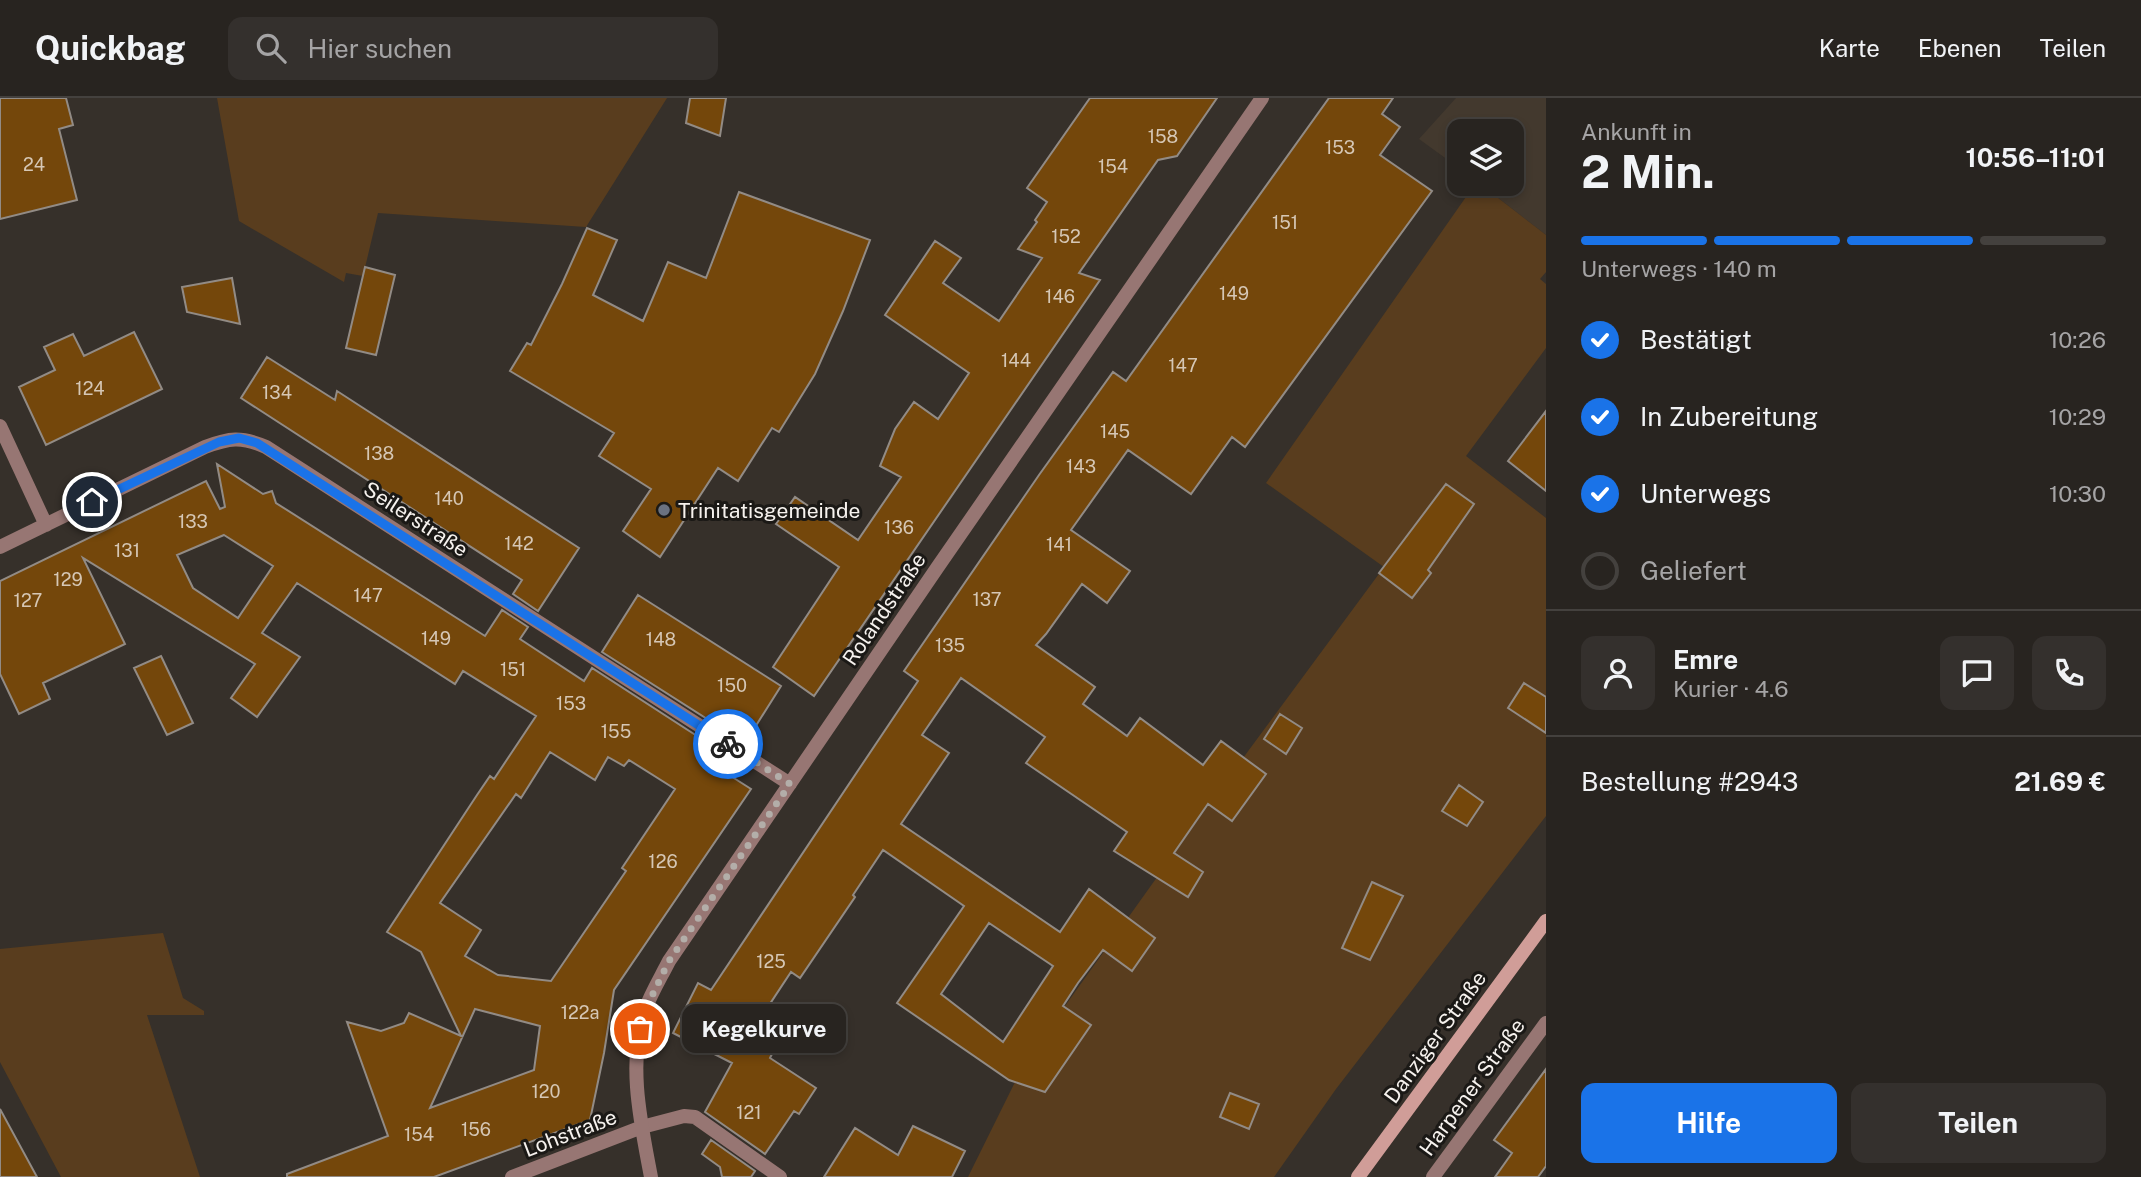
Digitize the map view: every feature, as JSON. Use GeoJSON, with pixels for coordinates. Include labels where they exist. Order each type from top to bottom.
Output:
{"type":"FeatureCollection","features":[{"type":"Feature","properties":{"kind":"main road","name":"Danziger Straße"},"geometry":{"type":"LineString","coordinates":[[1358,1177],[1546,921]]}},
{"type":"Feature","properties":{"kind":"street","name":"Rolandstraße"},"geometry":{"type":"LineString","coordinates":[[651,1177],[642,1127],[636,1065],[645,1010],[669,961],[1262,98]]}},
{"type":"Feature","properties":{"kind":"street"},"geometry":{"type":"LineString","coordinates":[[0,426],[47,524]]}},
{"type":"Feature","properties":{"kind":"street","name":"Seilerstraße"},"geometry":{"type":"LineString","coordinates":[[0,547],[212,444],[239,438],[257,443],[790,784]]}},
{"type":"Feature","properties":{"kind":"street","name":"Harpener Straße"},"geometry":{"type":"LineString","coordinates":[[1433,1177],[1546,1023]]}},
{"type":"Feature","properties":{"kind":"street","name":"Lohstraße"},"geometry":{"type":"LineString","coordinates":[[512,1177],[642,1127],[684,1116],[695,1117],[780,1177]]}},
{"type":"Feature","properties":{"kind":"shaded area"},"geometry":{"type":"Polygon","coordinates":[[[217,98],[667,98],[586,227],[378,213],[363,276],[346,273],[344,282],[239,221],[217,98]]]}},
{"type":"Feature","properties":{"kind":"shaded area"},"geometry":{"type":"Polygon","coordinates":[[[1456,98],[1546,98],[1546,235],[1496,196],[1524,196],[1524,119],[1447,119],[1447,159],[1419,139],[1456,98]]]}},
{"type":"Feature","properties":{"kind":"shaded area"},"geometry":{"type":"Polygon","coordinates":[[[1467,196],[1496,196],[1546,235],[1546,272],[1540,279],[1546,284],[1546,348],[1466,456],[1546,518],[1546,816],[1336,1089],[1274,1177],[968,1177],[1025,1062],[1215,796],[1384,567],[1266,483],[1467,196]]]}},
{"type":"Feature","properties":{"kind":"shaded area"},"geometry":{"type":"Polygon","coordinates":[[[163,933],[183,998],[204,1011],[204,1015],[147,1015],[200,1177],[61,1177],[0,1062],[0,949],[163,933]]]}},
{"type":"Feature","properties":{"kind":"building"},"geometry":{"type":"Polygon","coordinates":[[[0,98],[66,98],[73,125],[59,129],[77,200],[0,219],[0,98]]]}},
{"type":"Feature","properties":{"kind":"building"},"geometry":{"type":"Polygon","coordinates":[[[690,98],[726,98],[720,136],[686,123],[690,98]]]}},
{"type":"Feature","properties":{"kind":"building"},"geometry":{"type":"Polygon","coordinates":[[[1090,98],[1217,98],[1177,156],[1158,160],[1079,273],[1100,280],[814,696],[773,667],[839,567],[776,524],[795,497],[858,540],[901,477],[880,466],[895,429],[914,402],[938,419],[969,373],[885,315],[935,241],[961,258],[943,283],[999,321],[1042,258],[1018,249],[1047,202],[1027,188],[1090,98]]]}},
{"type":"Feature","properties":{"kind":"building"},"geometry":{"type":"Polygon","coordinates":[[[1329,98],[1393,98],[1382,114],[1400,127],[1380,155],[1432,191],[1245,447],[1232,437],[1191,494],[1128,450],[1071,530],[1130,571],[1107,603],[1082,584],[1036,645],[1095,687],[1083,704],[1127,736],[1140,718],[1203,765],[1221,741],[1266,774],[1232,821],[1208,804],[1174,853],[1203,872],[1188,897],[1114,851],[1127,832],[1026,763],[1045,737],[961,678],[922,735],[949,753],[901,824],[1060,932],[1089,889],[1155,938],[1132,971],[1103,950],[1078,983],[1063,1006],[1091,1025],[1045,1092],[1009,1080],[897,1003],[964,906],[883,850],[800,978],[791,972],[748,1037],[774,1050],[770,1058],[816,1088],[799,1114],[794,1111],[765,1154],[705,1112],[732,1063],[673,1033],[698,983],[711,990],[918,681],[904,671],[1039,475],[1113,372],[1126,381],[1329,98]],[[989,923],[941,994],[1003,1042],[1053,966],[989,923]]]}},
{"type":"Feature","properties":{"kind":"building"},"geometry":{"type":"Polygon","coordinates":[[[739,192],[870,240],[815,374],[779,432],[772,428],[738,481],[718,468],[660,557],[623,531],[651,489],[599,456],[614,433],[510,371],[527,343],[531,345],[587,228],[617,240],[593,295],[643,321],[668,262],[706,278],[739,192]]]}},
{"type":"Feature","properties":{"kind":"building"},"geometry":{"type":"Polygon","coordinates":[[[365,267],[395,275],[376,355],[346,348],[365,267]]]}},
{"type":"Feature","properties":{"kind":"building"},"geometry":{"type":"Polygon","coordinates":[[[232,278],[240,324],[187,312],[182,287],[232,278]]]}},
{"type":"Feature","properties":{"kind":"building"},"geometry":{"type":"Polygon","coordinates":[[[134,332],[162,389],[46,445],[19,387],[55,370],[44,347],[73,334],[84,356],[134,332]]]}},
{"type":"Feature","properties":{"kind":"building"},"geometry":{"type":"Polygon","coordinates":[[[267,357],[335,400],[337,391],[579,548],[538,611],[513,594],[522,580],[241,398],[267,357]]]}},
{"type":"Feature","properties":{"kind":"building"},"geometry":{"type":"Polygon","coordinates":[[[1546,411],[1546,491],[1508,461],[1546,411]]]}},
{"type":"Feature","properties":{"kind":"building"},"geometry":{"type":"Polygon","coordinates":[[[217,464],[263,494],[272,491],[276,503],[485,636],[502,610],[528,627],[520,639],[584,681],[592,668],[734,760],[726,773],[751,789],[614,990],[590,1120],[434,1177],[287,1177],[287,1174],[388,1136],[347,1022],[381,1031],[404,1023],[409,1013],[461,1036],[421,952],[387,932],[490,776],[494,779],[536,716],[463,671],[455,684],[297,583],[262,633],[300,657],[257,717],[231,698],[255,664],[83,558],[125,644],[43,683],[50,699],[19,714],[0,674],[0,581],[206,481],[220,509],[225,507],[217,464]],[[224,535],[177,555],[193,588],[238,618],[273,566],[224,535]],[[550,752],[521,798],[516,794],[440,903],[481,930],[465,956],[498,975],[551,981],[626,871],[622,868],[675,789],[629,760],[624,766],[608,757],[595,780],[550,752]],[[475,1009],[430,1108],[534,1070],[540,1026],[475,1009]]]}},
{"type":"Feature","properties":{"kind":"building"},"geometry":{"type":"Polygon","coordinates":[[[1446,484],[1474,504],[1412,598],[1379,573],[1446,484]]]}},
{"type":"Feature","properties":{"kind":"building"},"geometry":{"type":"Polygon","coordinates":[[[638,595],[781,686],[745,743],[602,652],[638,595]]]}},
{"type":"Feature","properties":{"kind":"building"},"geometry":{"type":"Polygon","coordinates":[[[161,656],[193,723],[167,735],[134,668],[161,656]]]}},
{"type":"Feature","properties":{"kind":"building"},"geometry":{"type":"Polygon","coordinates":[[[1524,683],[1546,697],[1546,733],[1508,708],[1524,683]]]}},
{"type":"Feature","properties":{"kind":"building"},"geometry":{"type":"Polygon","coordinates":[[[1280,714],[1302,728],[1286,754],[1264,739],[1280,714]]]}},
{"type":"Feature","properties":{"kind":"building"},"geometry":{"type":"Polygon","coordinates":[[[1459,785],[1483,802],[1467,826],[1442,811],[1459,785]]]}},
{"type":"Feature","properties":{"kind":"building"},"geometry":{"type":"Polygon","coordinates":[[[1372,882],[1403,896],[1370,960],[1342,948],[1372,882]]]}},
{"type":"Feature","properties":{"kind":"building"},"geometry":{"type":"Polygon","coordinates":[[[1546,1069],[1546,1166],[1538,1177],[1495,1177],[1512,1153],[1494,1140],[1546,1069]]]}},
{"type":"Feature","properties":{"kind":"building"},"geometry":{"type":"Polygon","coordinates":[[[1230,1093],[1259,1104],[1249,1129],[1220,1117],[1230,1093]]]}},
{"type":"Feature","properties":{"kind":"building"},"geometry":{"type":"Polygon","coordinates":[[[0,1109],[37,1177],[0,1177],[0,1109]]]}},
{"type":"Feature","properties":{"kind":"building"},"geometry":{"type":"Polygon","coordinates":[[[913,1126],[965,1151],[952,1177],[824,1177],[855,1128],[898,1155],[913,1126]]]}},
{"type":"Feature","properties":{"kind":"building"},"geometry":{"type":"Polygon","coordinates":[[[711,1140],[755,1171],[751,1177],[722,1177],[720,1167],[702,1154],[711,1140]]]}},
{"type":"Feature","properties":{"kind":"way so far"},"geometry":{"type":"LineString","coordinates":[[640,1029],[654,988],[669,961],[790,784],[728,744]]}},
{"type":"Feature","properties":{"kind":"place","name":"Trinitatisgemeinde"},"geometry":{"type":"Point","coordinates":[664,510]}},
{"type":"Feature","properties":{"kind":"place","name":"Kegelkurve"},"geometry":{"type":"Point","coordinates":[640,1029]}},
{"type":"Feature","properties":{"kind":"route"},"geometry":{"type":"LineString","coordinates":[[92,502],[205,447],[239,438],[257,443],[728,744]]}}]}
